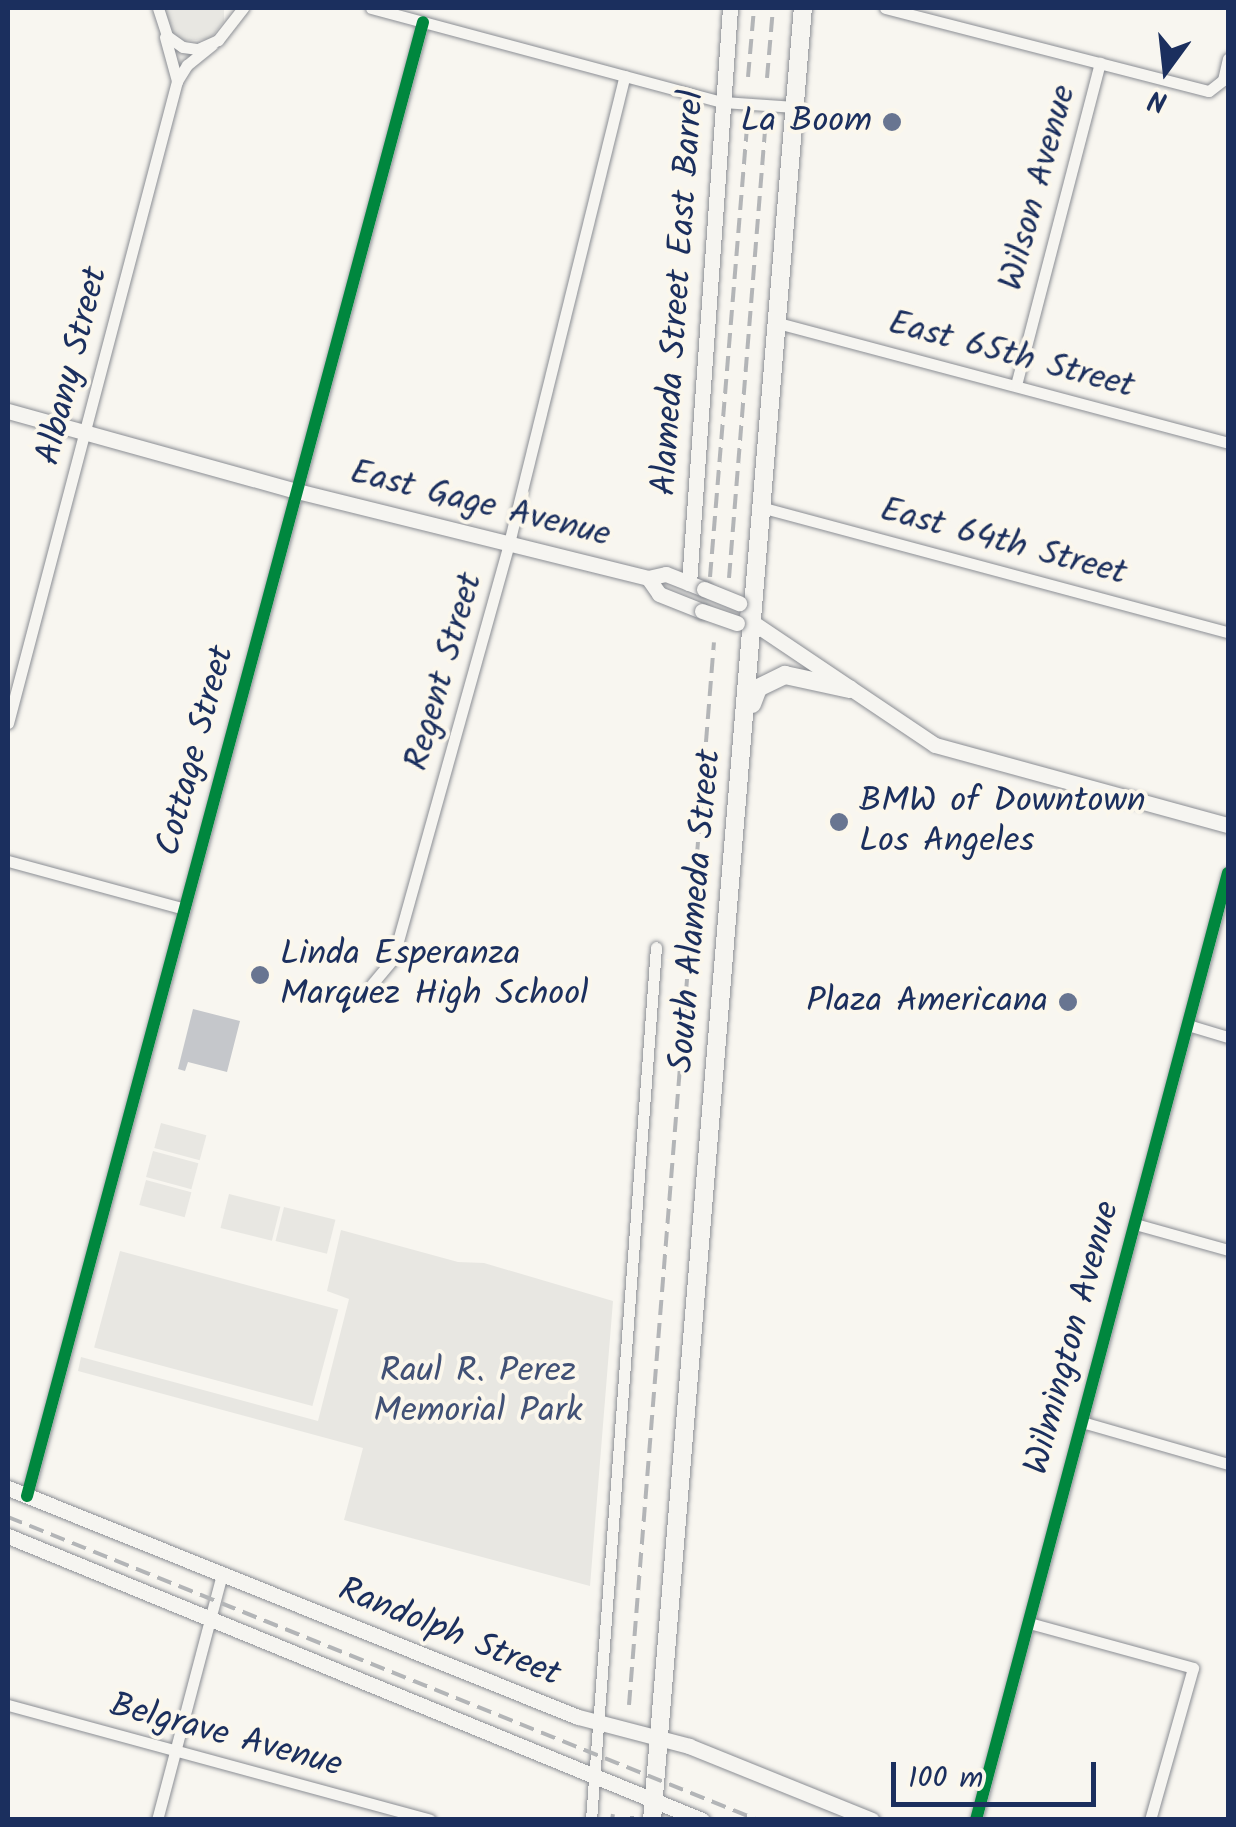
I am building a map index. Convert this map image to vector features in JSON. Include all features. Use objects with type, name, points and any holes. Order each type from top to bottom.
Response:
[{"type":"main road","name":"South Alameda Street","points":[[652,1820],[744,728],[744,623],[764,508],[802,8]]},
{"type":"main road","points":[[744,728],[758,688],[770,679],[801,676],[849,689]]},
{"type":"street","points":[[158,8],[176,65],[177,81]]},
{"type":"street","name":"Albany Street","points":[[8,723],[177,81],[187,64],[212,44],[231,14],[243,8]]},
{"type":"street","points":[[371,8],[723,102],[796,107]]},
{"type":"street","name":"Alameda Street East Barrel","points":[[696,586],[730,8]]},
{"type":"street","points":[[885,8],[1203,90],[1218,88],[1228,60]]},
{"type":"street","name":"Cottage Street","points":[[27,1496],[423,22]]},
{"type":"street","points":[[163,32],[184,47],[212,44]]},
{"type":"street","name":"Wilson Avenue","points":[[1016,385],[1100,63]]},
{"type":"street","name":"Regent Street","points":[[372,984],[393,959],[509,543],[626,76]]},
{"type":"street","name":"East 65th Street","points":[[778,323],[1228,442]]},
{"type":"street","name":"East Gage Avenue","points":[[8,411],[297,491],[648,578],[666,574],[739,603],[744,623]]},
{"type":"street","name":"East 64th Street","points":[[764,508],[1228,632]]},
{"type":"street","name":"East Gage Avenue","points":[[648,578],[659,594],[702,612],[744,623],[920,737],[952,752],[1228,825]]},
{"type":"street","points":[[8,860],[185,909]]},
{"type":"street","name":"Wilmington Avenue","points":[[976,1820],[1228,873]]},
{"type":"street","points":[[591,1820],[656,947]]},
{"type":"street","points":[[1188,1026],[1228,1037]]},
{"type":"street","points":[[1135,1224],[1228,1250]]},
{"type":"street","points":[[1082,1422],[1228,1464]]},
{"type":"street","name":"Randolph Street","points":[[8,1488],[597,1722],[660,1737],[872,1820]]},
{"type":"street","points":[[8,1536],[594,1772],[702,1820]]},
{"type":"street","points":[[156,1820],[222,1574]]},
{"type":"street","points":[[1028,1623],[1192,1668],[1150,1820]]},
{"type":"street","name":"Belgrave Avenue","points":[[8,1705],[430,1820]]},
{"type":"green space","points":[[164,8],[224,8],[224,21],[210,39],[182,41],[166,27]]},
{"type":"green space","points":[[161,1123],[206,1135],[200,1160],[154,1148]]},
{"type":"green space","points":[[153,1151],[198,1163],[191,1189],[146,1177]]},
{"type":"green space","points":[[146,1180],[191,1192],[185,1217],[139,1205]]},
{"type":"green space","points":[[229,1194],[280,1207],[272,1241],[221,1228]]},
{"type":"green space","points":[[284,1207],[335,1220],[327,1254],[276,1241]]},
{"type":"green space","name":"Raul R. Perez Memorial Park","points":[[341,1230],[458,1262],[484,1263],[613,1301],[590,1586],[344,1520],[363,1448],[78,1371],[81,1357],[318,1421],[349,1299],[327,1291]]},
{"type":"green space","points":[[120,1251],[338,1309],[312,1406],[94,1348]]},
{"type":"shaded area","points":[[193,1009],[240,1021],[227,1072],[188,1062],[185,1071],[178,1069]]},
{"type":"railway","points":[[748,77],[754,8]]},
{"type":"railway","points":[[767,78],[773,8]]},
{"type":"railway","points":[[710,577],[747,128]]},
{"type":"railway","points":[[729,578],[765,129]]},
{"type":"railway","points":[[629,1705],[714,642]]},
{"type":"railway","points":[[8,1517],[758,1820]]},
{"type":"railway","points":[[612,1820],[613,1814]]},
{"type":"cycle path","points":[[27,1496],[423,22]]},
{"type":"cycle path","points":[[976,1820],[1228,873]]},
{"type":"place","name":"La Boom","points":[[892,122]]},
{"type":"place","name":"BMW of Downtown Los Angeles","points":[[839,822]]},
{"type":"place","name":"Linda Esperanza Marquez High School","points":[[260,975]]},
{"type":"place","name":"Plaza Americana","points":[[1068,1002]]}]
